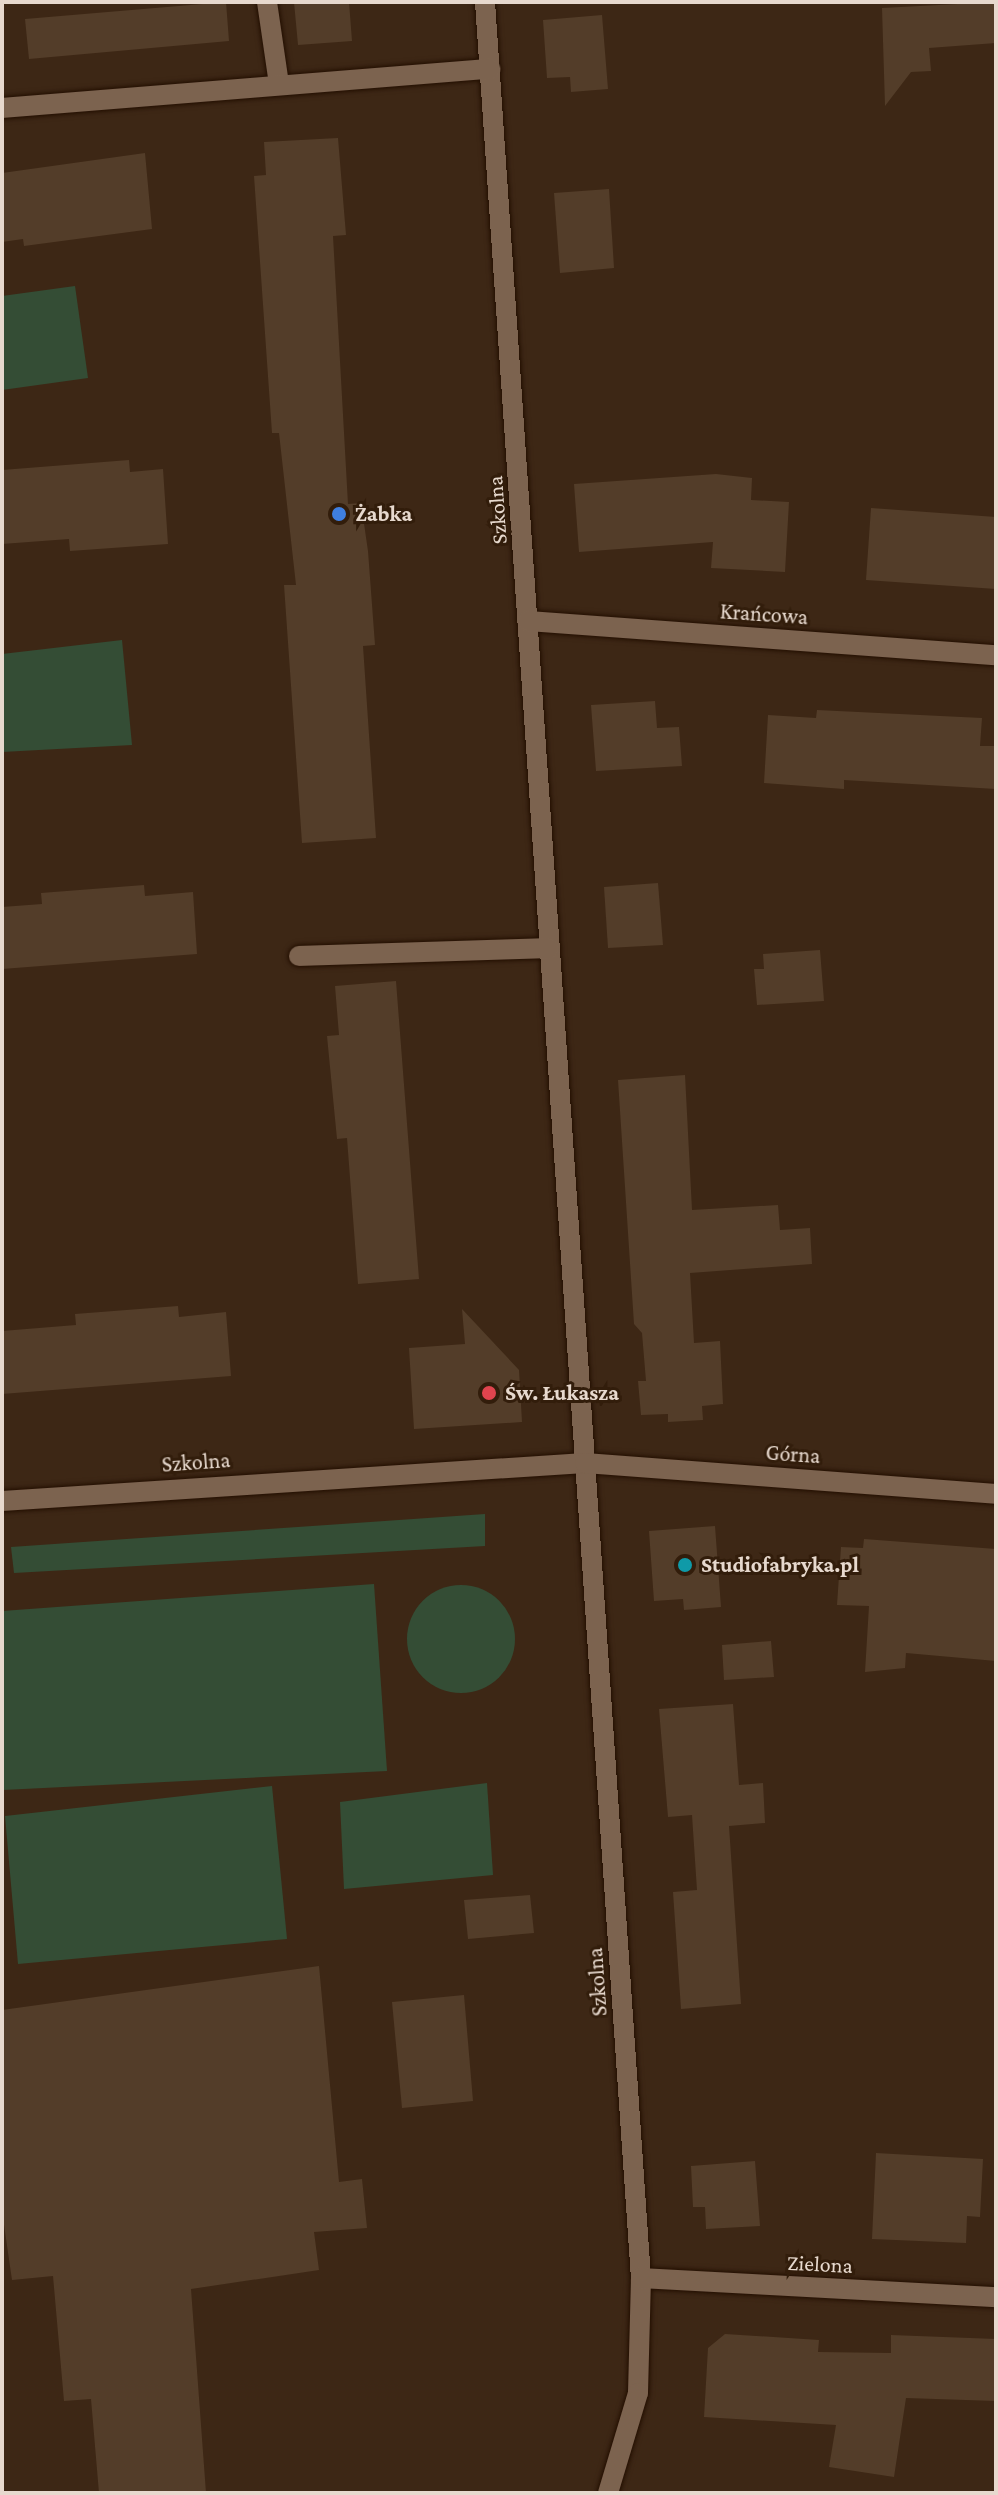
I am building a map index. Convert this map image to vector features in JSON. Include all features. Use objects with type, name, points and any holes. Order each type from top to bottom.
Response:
[{"type":"street","points":[[267,2],[279,84]]},
{"type":"street","name":"Szkolna","points":[[485,2],[641,2278],[638,2393],[608,2493]]},
{"type":"street","points":[[2,108],[490,69]]},
{"type":"street","name":"Krańcowa","points":[[528,621],[996,655]]},
{"type":"street","points":[[299,956],[549,948]]},
{"type":"street","name":"Szkolna","points":[[2,1501],[585,1463]]},
{"type":"street","name":"Górna","points":[[585,1463],[996,1494]]},
{"type":"street","name":"Zielona","points":[[641,2278],[996,2297]]},
{"type":"green space","points":[[75,286],[88,378],[2,390],[2,296]]},
{"type":"green space","points":[[122,640],[132,745],[2,752],[2,654]]},
{"type":"green space","points":[[485,1514],[485,1546],[14,1573],[11,1547]]},
{"type":"green space","points":[[374,1584],[387,1771],[3,1790],[2,1611]]},
{"type":"green space","points":[[461,1585],[482,1589],[499,1601],[511,1618],[515,1639],[511,1660],[499,1677],[482,1689],[461,1693],[440,1689],[423,1677],[411,1660],[407,1639],[411,1618],[423,1601],[440,1589]]},
{"type":"green space","points":[[487,1783],[493,1875],[344,1889],[340,1802]]},
{"type":"green space","points":[[272,1786],[287,1939],[18,1964],[5,1816]]},
{"type":"building","points":[[226,2],[229,41],[29,59],[25,19]]},
{"type":"building","points":[[294,2],[349,2],[352,41],[298,45]]},
{"type":"building","points":[[996,2],[996,43],[929,48],[931,71],[911,72],[885,106],[882,8]]},
{"type":"building","points":[[602,15],[608,89],[571,92],[570,77],[547,78],[543,20]]},
{"type":"building","points":[[338,138],[346,235],[333,236],[348,504],[361,503],[375,645],[363,646],[376,838],[302,843],[284,585],[296,585],[279,433],[272,433],[254,176],[266,175],[264,142]]},
{"type":"building","points":[[145,153],[152,229],[24,246],[23,239],[2,242],[2,173]]},
{"type":"building","points":[[609,189],[614,268],[560,273],[554,193]]},
{"type":"building","points":[[129,460],[130,472],[163,469],[168,544],[70,551],[69,539],[2,544],[2,470]]},
{"type":"building","points":[[716,474],[752,478],[751,500],[789,502],[785,572],[711,568],[713,542],[579,552],[574,484]]},
{"type":"building","points":[[871,508],[996,517],[996,589],[866,580]]},
{"type":"building","points":[[655,701],[657,728],[679,727],[682,766],[596,771],[591,705]]},
{"type":"building","points":[[817,710],[982,718],[980,746],[996,746],[996,789],[844,780],[844,789],[764,783],[768,715],[816,718]]},
{"type":"building","points":[[658,883],[663,945],[608,948],[604,887]]},
{"type":"building","points":[[144,885],[145,896],[193,892],[197,954],[2,969],[2,907],[42,904],[41,893]]},
{"type":"building","points":[[820,950],[824,1001],[757,1005],[754,969],[764,969],[763,954]]},
{"type":"building","points":[[396,981],[419,1279],[358,1284],[347,1138],[337,1139],[327,1036],[339,1035],[335,986]]},
{"type":"building","points":[[685,1075],[692,1210],[778,1205],[780,1230],[810,1228],[812,1264],[690,1273],[694,1343],[720,1341],[723,1404],[702,1406],[703,1420],[668,1422],[668,1414],[641,1415],[638,1381],[646,1381],[642,1333],[634,1324],[618,1080]]},
{"type":"building","points":[[178,1306],[179,1317],[226,1312],[231,1376],[2,1394],[2,1331],[76,1325],[75,1314]]},
{"type":"building","points":[[462,1309],[519,1370],[522,1422],[414,1429],[409,1348],[465,1344]]},
{"type":"building","name":"Studiofabryka.pl","points":[[715,1526],[721,1607],[684,1610],[683,1599],[654,1601],[649,1531]]},
{"type":"building","points":[[864,1539],[996,1549],[996,1661],[906,1653],[905,1668],[865,1672],[869,1606],[837,1605],[841,1547],[863,1548]]},
{"type":"building","points":[[771,1641],[774,1677],[724,1680],[722,1645]]},
{"type":"building","points":[[733,1704],[739,1785],[763,1783],[765,1823],[729,1826],[741,2004],[681,2009],[673,1892],[697,1890],[692,1815],[668,1817],[659,1709]]},
{"type":"building","points":[[530,1895],[534,1933],[468,1939],[464,1900]]},
{"type":"building","points":[[319,1966],[339,2182],[362,2179],[367,2228],[314,2232],[319,2270],[191,2289],[206,2493],[99,2493],[91,2399],[64,2401],[53,2276],[12,2280],[2,2211],[2,2010]]},
{"type":"building","points":[[464,1995],[473,2101],[402,2108],[392,2002]]},
{"type":"building","points":[[876,2153],[983,2159],[980,2217],[967,2216],[966,2243],[872,2239]]},
{"type":"building","points":[[755,2161],[760,2226],[706,2229],[705,2207],[693,2207],[691,2166]]},
{"type":"building","points":[[725,2334],[819,2340],[818,2352],[891,2353],[891,2335],[996,2339],[996,2401],[906,2398],[894,2477],[829,2467],[836,2425],[704,2417],[708,2348]]},
{"type":"place","name":"Żabka","points":[[339,514]]},
{"type":"place","name":"Św. Łukasza","points":[[489,1393]]},
{"type":"place","name":"Studiofabryka.pl","points":[[685,1565]]}]
